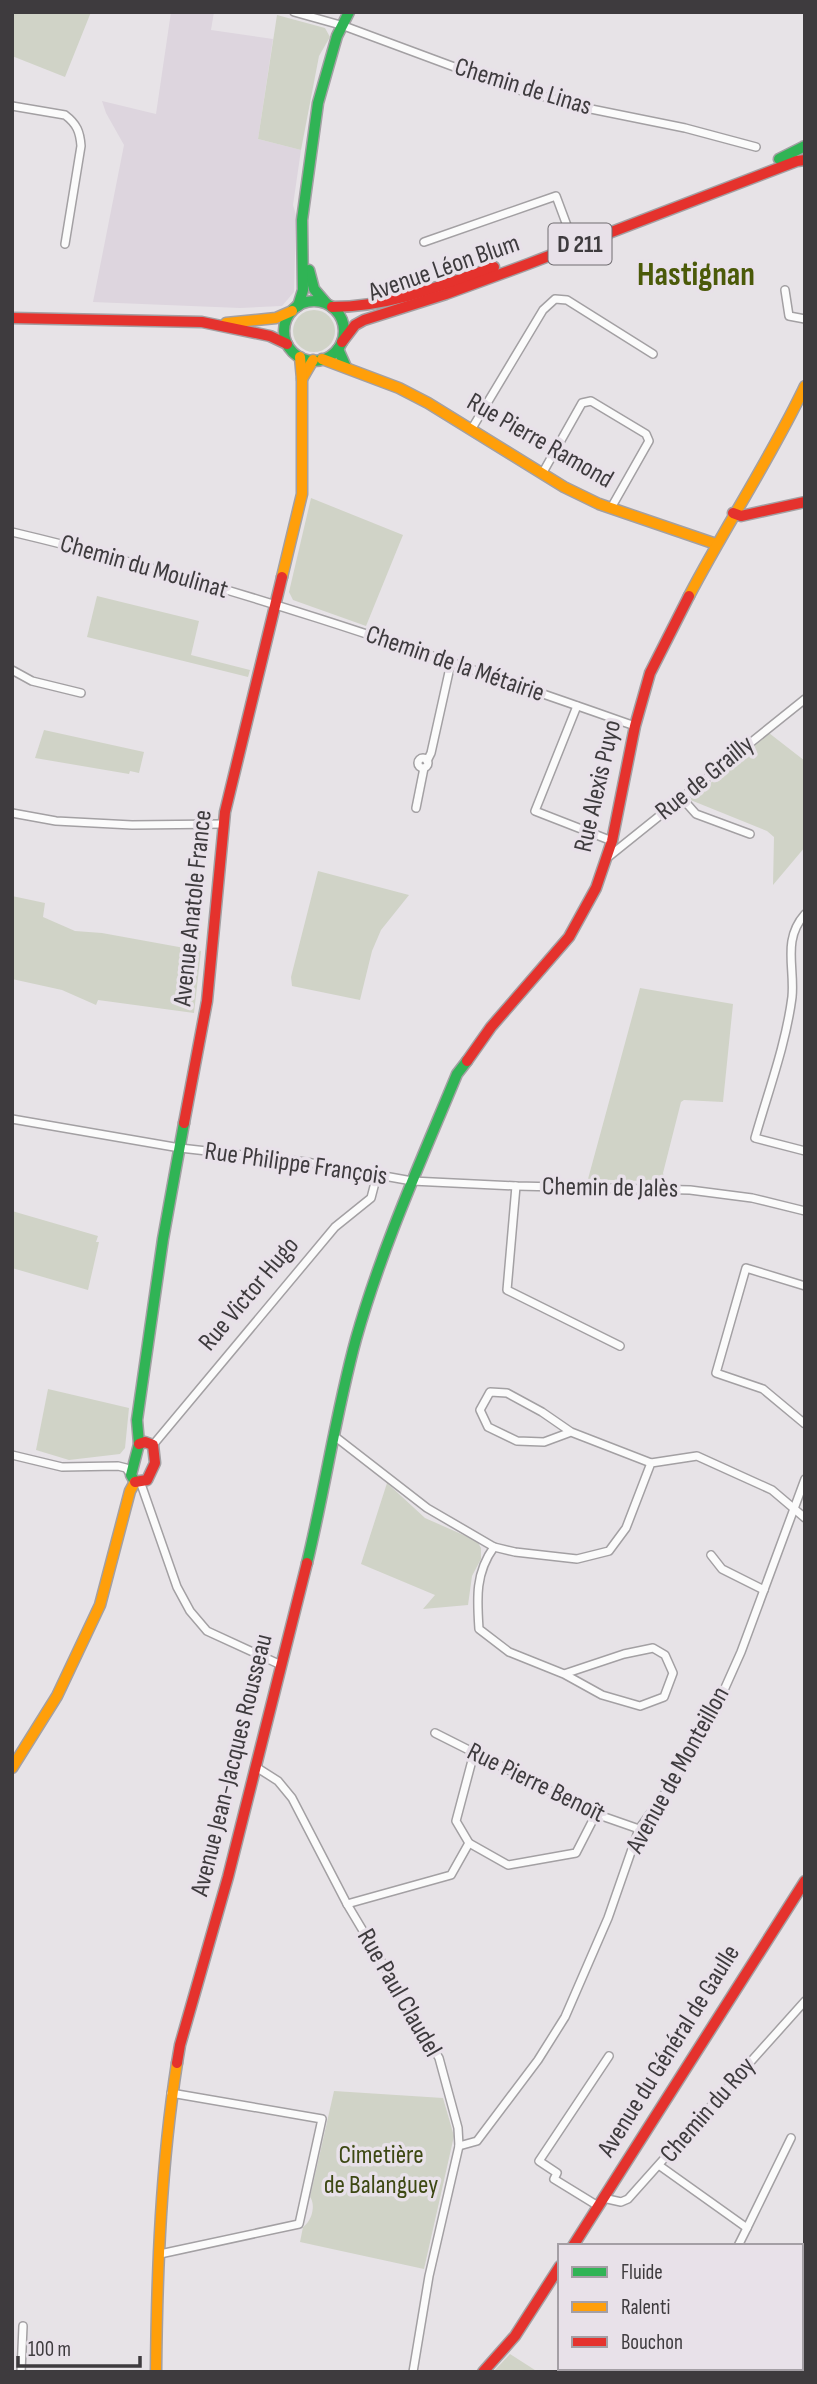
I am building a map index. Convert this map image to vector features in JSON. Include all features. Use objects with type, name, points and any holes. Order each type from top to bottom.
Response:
[{"type":"street","name":"Chemin de Linas","points":[[294,12],[344,26],[511,88],[756,147]]},
{"type":"street","points":[[287,344],[285,327],[303,290],[302,220],[318,103],[337,36],[349,12]]},
{"type":"street","points":[[223,324],[271,335],[287,344],[300,357],[318,360],[332,355],[340,345],[344,333],[343,323],[314,289],[309,275],[309,221],[325,105],[332,71],[344,38],[344,26]]},
{"type":"street","points":[[12,106],[65,115],[80,132],[81,146],[65,244]]},
{"type":"street","name":"Avenue Léon Blum","points":[[329,305],[363,306],[402,298],[643,214],[787,156],[805,146]]},
{"type":"street","name":"Avenue Léon Blum","points":[[340,345],[355,324],[364,320],[446,294],[805,160]]},
{"type":"street","points":[[424,242],[556,196],[572,239],[558,253]]},
{"type":"street","points":[[785,290],[789,316],[805,319]]},
{"type":"street","points":[[471,430],[542,310],[555,299],[567,300],[653,354]]},
{"type":"street","points":[[12,318],[223,324],[275,318],[317,301],[329,305]]},
{"type":"street","points":[[340,345],[346,368]]},
{"type":"street","name":"Avenue Anatole France","points":[[136,1480],[139,1444],[137,1420],[161,1251],[206,1001],[223,824],[302,494],[300,357]]},
{"type":"street","points":[[302,379],[318,360]]},
{"type":"street","name":"Rue Pierre Ramond","points":[[318,360],[399,388],[564,487],[611,508],[716,544]]},
{"type":"street","name":"Rue Alexis Puyo","points":[[412,1181],[457,1074],[491,1027],[569,937],[585,909],[612,841],[635,726],[650,673],[716,544],[785,428],[805,386]]},
{"type":"street","points":[[542,474],[582,403],[591,401],[646,434],[649,441],[611,508]]},
{"type":"street","points":[[733,513],[741,516],[805,502]]},
{"type":"street","name":"Chemin du Moulinat","points":[[12,532],[102,553],[276,604]]},
{"type":"street","name":"Chemin de la Métairie","points":[[276,604],[635,726]]},
{"type":"street","points":[[416,807],[451,663]]},
{"type":"street","points":[[12,670],[32,681],[80,693]]},
{"type":"street","name":"Rue de Grailly","points":[[607,859],[805,699]]},
{"type":"street","points":[[577,706],[535,811],[612,841]]},
{"type":"street","points":[[681,797],[696,814],[750,834]]},
{"type":"street","points":[[12,813],[82,823],[223,824]]},
{"type":"street","points":[[805,914],[799,920],[789,948],[792,995],[783,1039],[755,1138],[805,1151]]},
{"type":"street","name":"Rue Philippe François","points":[[12,1119],[180,1148],[306,1162],[412,1181]]},
{"type":"street","name":"Rue Victor Hugo","points":[[153,1445],[335,1227],[371,1198],[377,1175]]},
{"type":"street","name":"Chemin de Jalès","points":[[412,1181],[690,1190],[752,1198],[805,1211]]},
{"type":"street","name":"Avenue Jean-Jacques Rousseau","points":[[156,2372],[157,2302],[167,2126],[180,2045],[256,1767],[314,1533],[333,1435],[356,1339],[384,1249],[412,1181]]},
{"type":"street","points":[[516,1186],[507,1290],[620,1346]]},
{"type":"street","points":[[805,1286],[746,1268],[716,1373],[763,1388],[805,1424]]},
{"type":"street","points":[[571,1432],[544,1443],[517,1441],[488,1427],[480,1410],[490,1392],[507,1393],[571,1432],[651,1463],[697,1456],[772,1490],[805,1518]]},
{"type":"street","points":[[333,1435],[427,1508],[494,1547],[577,1559],[609,1550],[626,1528],[651,1463]]},
{"type":"street","points":[[136,1480],[147,1481],[152,1473],[156,1454],[153,1445],[145,1442],[139,1444]]},
{"type":"street","points":[[12,1455],[62,1467],[127,1468],[136,1480],[177,1587],[190,1611],[207,1631],[281,1665]]},
{"type":"street","name":"Avenue de Monteillon","points":[[459,2146],[477,2141],[538,2060],[565,2017],[608,1918],[639,1829],[676,1778],[716,1708],[741,1652],[805,1479]]},
{"type":"street","points":[[12,1768],[57,1696],[100,1605],[130,1491],[136,1480]]},
{"type":"street","points":[[494,1547],[481,1567],[476,1592],[479,1629],[509,1652],[564,1674],[602,1695],[640,1706],[664,1697],[673,1673],[664,1655],[653,1648],[624,1654],[564,1674]]},
{"type":"street","points":[[711,1555],[722,1569],[764,1590]]},
{"type":"street","name":"Rue Pierre Benoît","points":[[435,1733],[596,1814],[639,1829]]},
{"type":"street","points":[[474,1753],[456,1821],[469,1843],[508,1865],[576,1853],[596,1814]]},
{"type":"street","name":"Rue Paul Claudel","points":[[256,1767],[278,1781],[292,1798],[347,1904],[439,2058],[458,2129],[459,2146],[429,2276],[413,2372]]},
{"type":"street","points":[[347,1904],[451,1875],[469,1843]]},
{"type":"street","name":"Avenue du Général de Gaulle","points":[[574,2244],[805,1881]]},
{"type":"street","name":"Chemin du Roy","points":[[601,2202],[621,2202],[628,2199],[805,2001]]},
{"type":"street","points":[[601,2202],[554,2179],[557,2173],[539,2161],[609,2056]]},
{"type":"street","points":[[160,2254],[299,2224],[321,2119],[171,2093]]},
{"type":"street","points":[[739,2244],[791,2138]]},
{"type":"street","points":[[660,2166],[747,2228]]},
{"type":"street","points":[[483,2372],[515,2336],[558,2269]]},
{"type":"street","points":[[21,2372],[23,2326]]},
{"type":"shaded area","points":[[171,12],[214,12],[211,30],[273,39],[258,139],[301,150],[293,205],[296,215],[294,292],[282,306],[240,308],[93,302],[124,145],[102,101],[156,114]]},
{"type":"green space","points":[[12,12],[91,12],[65,77],[12,56]]},
{"type":"green space","points":[[277,15],[325,28],[330,37],[319,56],[301,150],[258,139]]},
{"type":"green space","points":[[314,310],[329,316],[335,331],[329,346],[314,352],[299,346],[293,331],[299,316]]},
{"type":"green space","points":[[311,498],[403,535],[366,626],[293,600],[289,592]]},
{"type":"green space","points":[[97,596],[199,621],[191,655],[250,670],[248,677],[87,637]]},
{"type":"green space","points":[[44,730],[144,752],[139,773],[130,771],[129,774],[35,758]]},
{"type":"green space","points":[[769,733],[805,761],[805,847],[773,885],[774,837],[767,831],[688,799],[700,792]]},
{"type":"green space","points":[[318,871],[409,895],[381,930],[372,951],[360,1000],[292,986],[291,977]]},
{"type":"green space","points":[[12,896],[45,903],[43,917],[75,931],[102,933],[201,951],[194,1013],[98,1000],[96,1005],[62,990],[12,979]]},
{"type":"green space","points":[[640,988],[733,1004],[723,1102],[681,1102],[663,1173],[665,1182],[588,1179]]},
{"type":"green space","points":[[12,1211],[98,1236],[88,1290],[12,1268]]},
{"type":"green space","points":[[48,1389],[129,1408],[125,1448],[120,1454],[69,1460],[36,1450]]},
{"type":"green space","points":[[387,1483],[425,1518],[477,1541],[481,1548],[481,1559],[472,1576],[468,1605],[423,1609],[435,1595],[361,1564]]},
{"type":"green space","name":"Cimetière de Balanguey","points":[[334,2091],[443,2098],[454,2136],[424,2269],[300,2242],[303,2227],[312,2213],[313,2204],[310,2197]]},
{"type":"green space","points":[[510,2354],[538,2372],[493,2372]]},
{"type":"traffic: fast","points":[[298,306],[303,290],[302,220],[318,103],[337,36],[349,12]]},
{"type":"traffic: fast","points":[[779,159],[805,146]]},
{"type":"traffic: fast","points":[[309,270],[314,289],[326,303]]},
{"type":"traffic: fast","points":[[314,301],[335,310],[344,331],[335,352],[314,361],[293,352],[284,331],[293,310],[314,301]]},
{"type":"traffic: fast","points":[[338,349],[346,367]]},
{"type":"traffic: fast","points":[[307,1563],[342,1394],[366,1305],[416,1172],[457,1074],[467,1061]]},
{"type":"traffic: fast","points":[[135,1482],[131,1475],[139,1444],[137,1420],[163,1239],[184,1123]]},
{"type":"traffic: slow","points":[[226,323],[276,318],[292,311]]},
{"type":"traffic: slow","points":[[282,577],[302,494],[300,357]]},
{"type":"traffic: slow","points":[[322,359],[399,388],[428,403],[564,487],[599,504],[716,544]]},
{"type":"traffic: slow","points":[[302,379],[313,360]]},
{"type":"traffic: slow","points":[[689,596],[805,386]]},
{"type":"traffic: slow","points":[[12,1768],[57,1696],[100,1605],[130,1491],[135,1482]]},
{"type":"traffic: slow","points":[[156,2372],[161,2217],[177,2063]]},
{"type":"traffic: jam","points":[[342,342],[355,325],[364,320],[446,294],[805,160]]},
{"type":"traffic: jam","points":[[332,307],[394,299],[494,267]]},
{"type":"traffic: jam","points":[[12,318],[202,322],[270,336],[287,344]]},
{"type":"traffic: jam","points":[[733,513],[741,516],[805,502]]},
{"type":"traffic: jam","points":[[184,1123],[207,1001],[225,812],[282,577]]},
{"type":"traffic: jam","points":[[467,1061],[491,1027],[569,937],[596,888],[612,841],[635,726],[650,673],[689,596]]},
{"type":"traffic: jam","points":[[135,1482],[147,1480],[155,1463],[153,1445],[145,1442],[139,1444]]},
{"type":"traffic: jam","points":[[177,2063],[228,1877],[307,1563]]},
{"type":"traffic: jam","points":[[574,2244],[805,1881]]},
{"type":"traffic: jam","points":[[483,2372],[515,2336],[558,2269]]},
{"type":"district","name":"Hastignan","points":[[696,275]]}]
